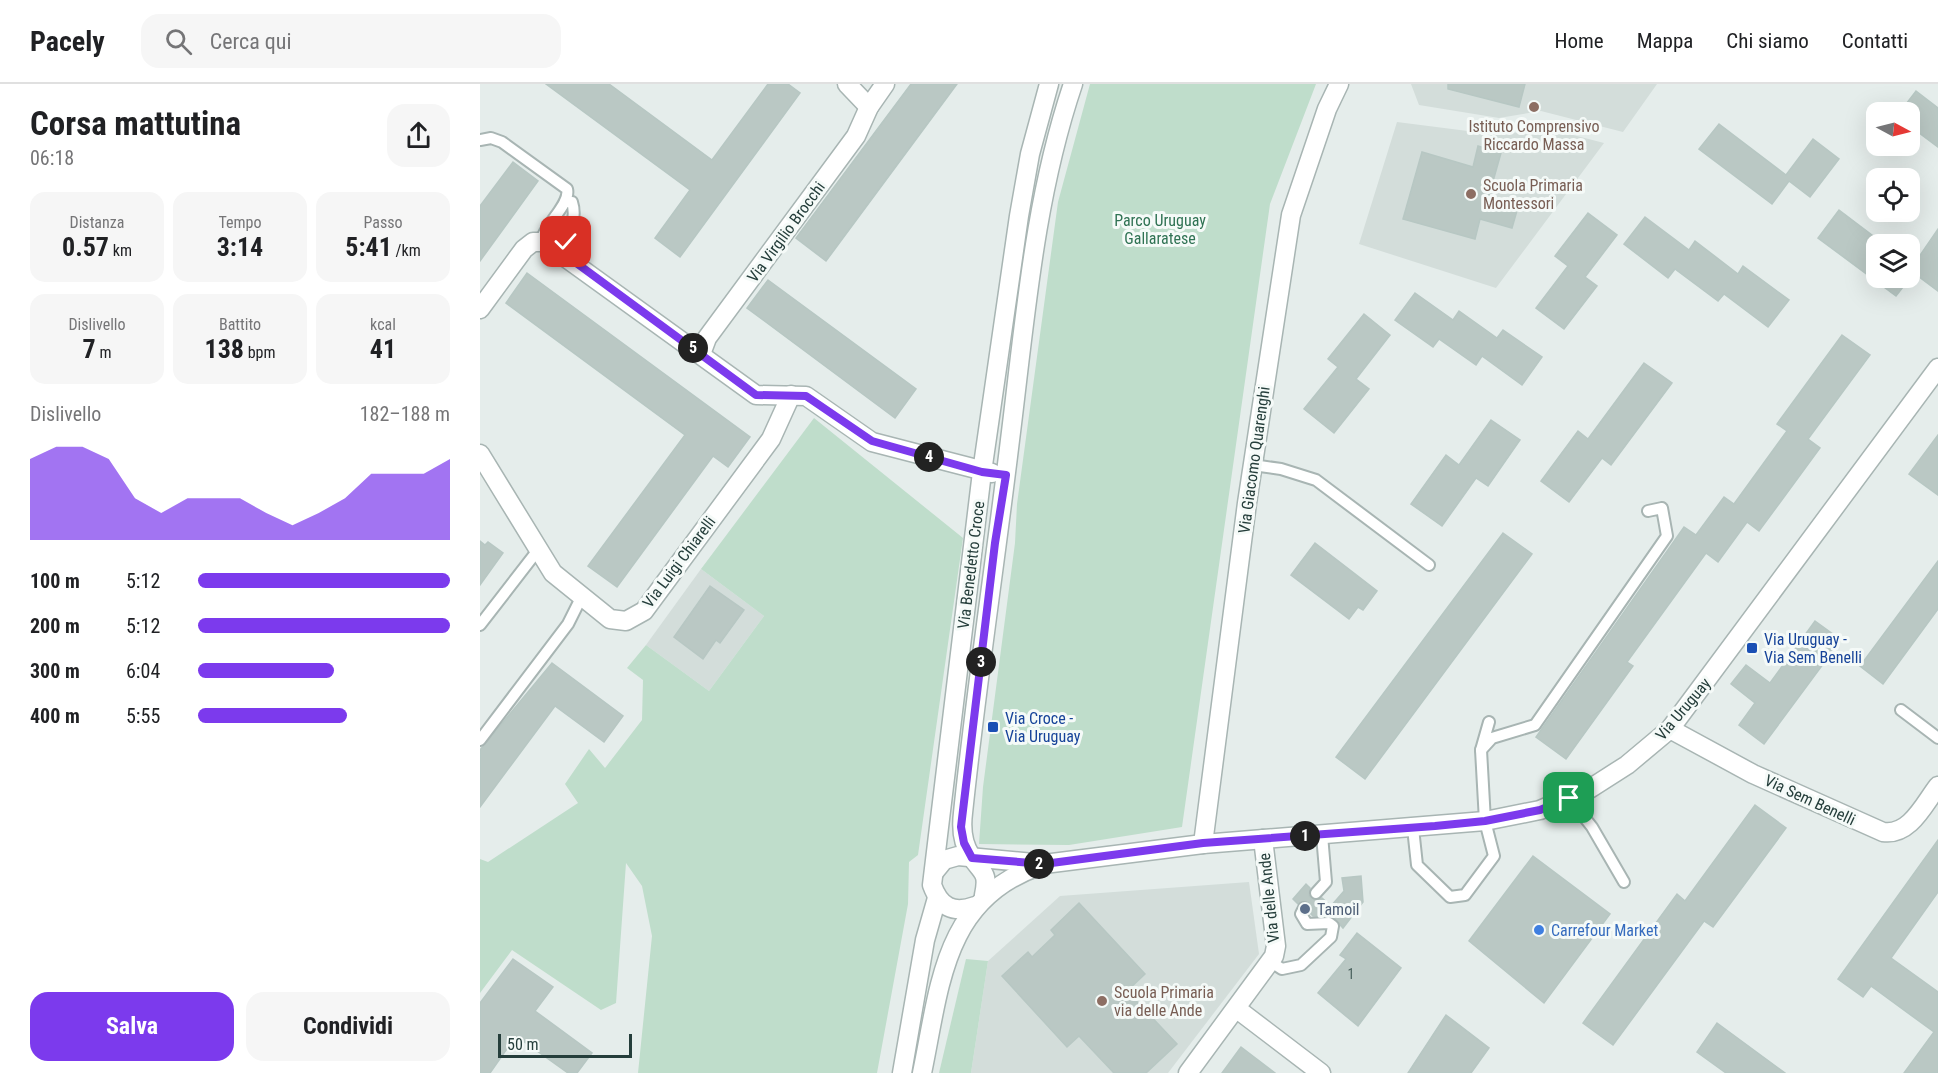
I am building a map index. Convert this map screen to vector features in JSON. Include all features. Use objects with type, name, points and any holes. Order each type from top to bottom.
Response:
[{"type":"street","points":[[847,84],[868,107]]},
{"type":"street","name":"Via Virgilio Brocchi","points":[[700,354],[707,338],[856,136],[868,107],[885,84]]},
{"type":"street","name":"Via Benedetto Croce","points":[[935,871],[982,472],[1019,216],[1030,154],[1049,84]]},
{"type":"street","name":"Via Benedetto Croce","points":[[972,858],[964,843],[961,827],[995,543],[1040,219],[1060,129],[1073,84]]},
{"type":"street","name":"Via Giacomo Quarenghi","points":[[1203,843],[1253,465],[1291,215],[1327,109],[1339,84]]},
{"type":"street","points":[[480,309],[524,249],[533,242],[541,241],[560,251],[756,395],[791,395],[813,399],[872,441],[982,472],[1006,475]]},
{"type":"street","name":"Via Uruguay","points":[[972,858],[1044,864],[1203,843],[1485,821],[1540,810],[1569,798],[1627,765],[1670,729],[1938,368]]},
{"type":"street","name":"Via Luigi Chiarelli","points":[[480,454],[553,573],[610,619],[619,622],[638,616],[771,439],[791,395]]},
{"type":"street","name":"Via Sem Benelli","points":[[1670,729],[1753,774],[1883,832],[1892,833],[1907,826],[1938,786]]},
{"type":"street","name":"Via delle Ande","points":[[1188,1073],[1272,962],[1276,946],[1263,839]]},
{"type":"street","points":[[922,1073],[951,946],[980,901],[987,881],[982,868],[972,858],[958,856],[944,860],[935,871],[932,885],[937,898],[948,908],[962,911],[980,901],[1020,872],[1044,864]]},
{"type":"street","points":[[902,1073],[925,940],[937,898]]},
{"type":"street","points":[[1237,1009],[1321,1073]]},
{"type":"lane","points":[[480,140],[497,139],[567,189],[568,194],[565,201],[545,230],[541,241]]},
{"type":"lane","points":[[560,251],[570,232],[573,207],[570,201],[565,201]]},
{"type":"lane","points":[[1253,465],[1281,469],[1316,480],[1430,565]]},
{"type":"lane","points":[[1480,750],[1492,738],[1535,725],[1667,536],[1662,508],[1648,511]]},
{"type":"lane","points":[[480,624],[538,550]]},
{"type":"lane","points":[[480,740],[568,624],[582,596]]},
{"type":"lane","points":[[1901,710],[1938,738]]},
{"type":"lane","points":[[1413,828],[1416,865],[1450,897],[1464,895],[1494,856],[1485,821],[1480,750],[1489,722]]},
{"type":"lane","points":[[1569,798],[1592,826],[1624,882]]},
{"type":"lane","points":[[1316,893],[1326,882],[1322,835]]},
{"type":"lane","points":[[1272,962],[1282,969],[1301,965],[1331,937],[1333,926],[1329,923],[1307,924],[1301,914],[1304,908]]},
{"type":"shaded area","name":"Istituto Comprensivo Riccardo Massa","points":[[1411,84],[1657,84],[1623,132],[1541,111],[1499,118],[1419,105]]},
{"type":"shaded area","name":"Scuola Primaria Montessori","points":[[1397,122],[1499,135],[1546,128],[1604,143],[1496,288],[1359,244]]},
{"type":"shaded area","points":[[701,569],[764,616],[709,691],[646,645]]},
{"type":"shaded area","name":"Scuola Primaria via delle Ande","points":[[1249,882],[1259,954],[1168,1073],[971,1073],[988,961],[1060,896]]},
{"type":"green space","name":"Parco Uruguay Gallaratese","points":[[1090,84],[1316,84],[1270,204],[1182,827],[1069,845],[979,844],[983,787],[1015,543],[1017,504],[1058,202]]},
{"type":"green space","points":[[814,418],[963,538],[918,855],[909,862],[908,904],[877,1073],[638,1073],[652,936],[642,886],[626,863],[616,1003],[601,1010],[512,950],[480,993],[480,859],[488,862],[578,803],[565,784],[589,749],[605,768],[642,720],[643,680],[627,668],[646,645],[709,691],[764,616],[701,569]]},
{"type":"green space","points":[[966,959],[988,961],[971,1073],[939,1073]]},
{"type":"building","points":[[546,84],[609,84],[712,160],[768,84],[788,84],[800,93],[680,257],[655,238],[690,190]]},
{"type":"building","points":[[911,84],[957,84],[826,261],[796,238]]},
{"type":"building","points":[[1448,84],[1525,84],[1519,107],[1448,89]]},
{"type":"building","points":[[1916,91],[1938,108],[1938,147],[1920,134],[1920,102],[1908,102]]},
{"type":"building","points":[[1719,124],[1786,175],[1813,139],[1839,159],[1810,197],[1789,181],[1772,204],[1699,149]]},
{"type":"building","points":[[1478,146],[1501,153],[1488,199],[1518,207],[1512,228],[1480,219],[1475,239],[1403,219],[1422,152],[1473,167]]},
{"type":"building","points":[[513,162],[538,181],[480,261],[480,206]]},
{"type":"building","points":[[1839,210],[1871,234],[1866,234],[1866,274],[1818,238]]},
{"type":"building","points":[[1588,213],[1617,235],[1585,277],[1597,286],[1564,329],[1536,308],[1568,266],[1555,256]]},
{"type":"building","points":[[1645,217],[1689,250],[1695,241],[1738,274],[1743,266],[1789,300],[1768,327],[1724,294],[1718,301],[1675,269],[1668,278],[1624,244]]},
{"type":"building","points":[[1938,229],[1938,291],[1920,278],[1920,255]]},
{"type":"building","points":[[527,273],[750,437],[728,467],[713,456],[617,587],[588,566],[685,435],[506,303]]},
{"type":"building","points":[[768,280],[916,389],[895,418],[747,308]]},
{"type":"building","points":[[1885,288],[1902,288],[1896,296]]},
{"type":"building","points":[[1415,293],[1453,320],[1459,311],[1497,338],[1503,330],[1542,357],[1522,385],[1482,356],[1476,365],[1439,339],[1433,347],[1395,320]]},
{"type":"building","points":[[1364,314],[1390,335],[1356,379],[1369,389],[1334,433],[1304,409],[1338,367],[1328,359]]},
{"type":"building","points":[[1842,335],[1870,355],[1808,439],[1820,448],[1759,531],[1747,522],[1718,562],[1706,553],[1627,662],[1633,666],[1566,759],[1536,737],[1684,527],[1696,535],[1724,497],[1734,504],[1787,431],[1777,424]]},
{"type":"building","points":[[1644,363],[1672,383],[1611,465],[1602,458],[1569,502],[1541,481],[1578,431],[1588,439]]},
{"type":"building","points":[[1491,420],[1520,440],[1488,486],[1476,478],[1442,526],[1411,504],[1446,455],[1459,465]]},
{"type":"building","points":[[1938,435],[1938,495],[1909,474]]},
{"type":"building","points":[[1503,533],[1532,554],[1365,779],[1336,757]]},
{"type":"building","points":[[480,541],[485,545],[488,542],[503,553],[480,585]]},
{"type":"building","points":[[1315,543],[1377,591],[1363,610],[1358,607],[1349,619],[1291,575]]},
{"type":"building","points":[[1938,561],[1938,609],[1883,684],[1860,666]]},
{"type":"building","points":[[710,586],[744,610],[720,643],[716,640],[703,659],[674,637]]},
{"type":"building","points":[[1815,621],[1841,640],[1764,744],[1739,725],[1755,703],[1731,684],[1746,665],[1770,683]]},
{"type":"building","points":[[552,663],[623,716],[604,742],[555,706],[480,807],[480,750]]},
{"type":"building","points":[[1755,805],[1786,828],[1713,927],[1704,921],[1613,1045],[1583,1023],[1677,894],[1685,901]]},
{"type":"building","points":[[1938,840],[1938,892],[1891,958],[1938,992],[1938,1073],[1904,1073],[1934,1032],[1871,986],[1863,997],[1838,979]]},
{"type":"building","points":[[1533,856],[1610,914],[1544,1003],[1469,941]]},
{"type":"building","points":[[1361,876],[1363,902],[1343,928],[1333,917],[1313,916],[1310,913],[1311,907],[1308,902],[1298,904],[1293,899],[1306,884],[1310,888],[1311,899],[1322,898],[1331,906],[1344,891],[1342,878]]},
{"type":"building","points":[[1079,903],[1145,974],[1127,991],[1177,1044],[1146,1073],[1114,1073],[1079,1036],[1067,1047],[1002,976],[1028,952],[1032,957],[1055,935],[1051,930]]},
{"type":"building","points":[[1357,933],[1401,968],[1358,1026],[1318,993],[1346,959],[1340,955]]},
{"type":"building","points":[[513,959],[553,987],[535,1011],[592,1053],[577,1073],[568,1073],[516,1036],[490,1073],[480,1073],[480,1003]]},
{"type":"building","points":[[1446,1015],[1489,1048],[1471,1073],[1408,1073]]},
{"type":"building","points":[[1717,1023],[1785,1073],[1726,1073],[1697,1052]]},
{"type":"building","points":[[1241,1047],[1275,1073],[1222,1073]]},
{"type":"place","name":"Istituto Comprensivo Riccardo Massa","points":[[1534,107]]},
{"type":"place","name":"Scuola Primaria Montessori","points":[[1471,194]]},
{"type":"place","name":"Via Uruguay - Via Sem Benelli","points":[[1752,648]]},
{"type":"place","name":"Via Croce - Via Uruguay","points":[[993,727]]},
{"type":"place","name":"Tamoil","points":[[1305,909]]},
{"type":"place","name":"Carrefour Market","points":[[1539,930]]},
{"type":"place","name":"Scuola Primaria via delle Ande","points":[[1102,1001]]},
{"type":"route","points":[[566,242],[560,251],[756,395],[806,396],[872,441],[982,472],[1006,475],[995,543],[961,827],[964,843],[972,858],[1044,864],[1203,843],[1485,821],[1540,810],[1569,798]]}]
